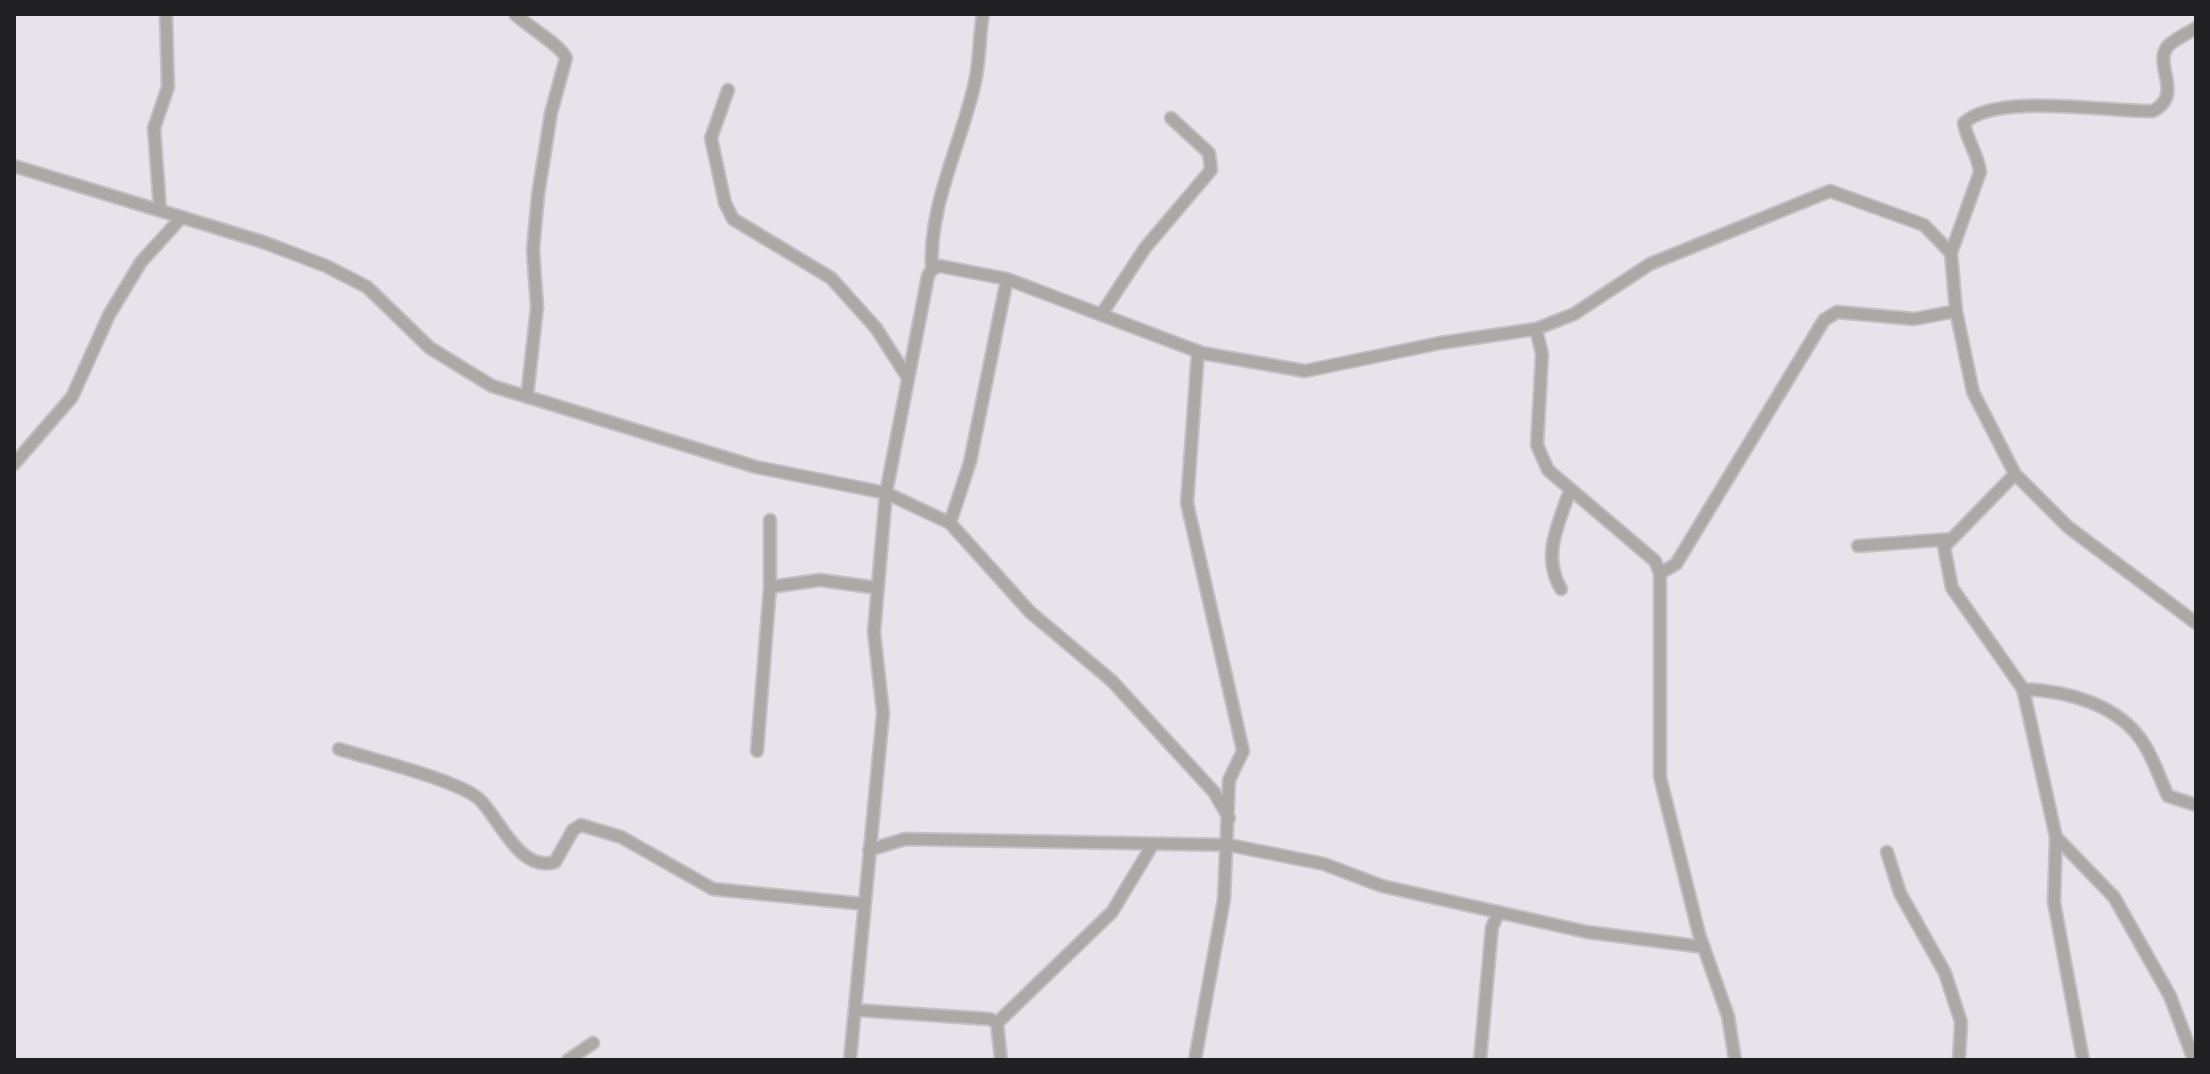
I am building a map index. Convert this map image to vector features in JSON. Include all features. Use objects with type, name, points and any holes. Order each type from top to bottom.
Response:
[{"type":"street","points":[[160,209],[154,128],[168,87],[166,14]]},
{"type":"street","points":[[515,14],[529,29],[562,49],[566,58],[551,113],[538,195],[533,250],[537,307],[527,397]]},
{"type":"street","points":[[850,1060],[883,713],[874,632],[886,493],[932,269],[940,207],[976,78],[983,14]]},
{"type":"street","points":[[2196,28],[2168,46],[2165,54],[2167,97],[2163,106],[2153,111],[2020,104],[1971,117],[1964,123],[1966,135],[1979,159],[1980,172],[1951,253],[1956,311],[1973,392],[2015,474],[2068,527],[2196,623]]},
{"type":"street","points":[[728,90],[711,138],[725,203],[733,219],[831,278],[876,328],[908,378]]},
{"type":"street","points":[[1101,315],[1145,248],[1211,170],[1209,153],[1171,118]]},
{"type":"street","points":[[14,166],[96,194],[160,209],[307,257],[353,278],[367,287],[448,362],[492,386],[625,424],[756,467],[886,493],[950,523],[1030,612],[1112,681],[1214,792],[1229,818]]},
{"type":"street","points":[[932,269],[940,266],[1007,279],[1198,351],[1305,371],[1440,343],[1536,329],[1574,314],[1650,264],[1830,191],[1924,225],[1951,253]]},
{"type":"street","points":[[14,464],[72,397],[109,315],[141,262],[182,217]]},
{"type":"street","points":[[950,523],[970,462],[1007,279]]},
{"type":"street","points":[[1660,573],[1676,564],[1824,320],[1837,312],[1914,319],[1956,311]]},
{"type":"street","points":[[1536,329],[1542,354],[1537,445],[1548,470],[1655,561],[1660,573],[1660,777],[1704,947],[1728,1016],[1735,1060]]},
{"type":"street","points":[[1195,1060],[1224,899],[1229,845],[1229,780],[1243,751],[1187,503],[1198,351]]},
{"type":"street","points":[[2015,474],[1944,547],[1952,588],[2023,689],[2056,837],[2054,902],[2083,1060]]},
{"type":"street","points":[[1561,589],[1553,575],[1550,554],[1570,490]]},
{"type":"street","points":[[757,751],[770,587],[770,520]]},
{"type":"street","points":[[1858,546],[1952,539]]},
{"type":"street","points":[[770,587],[820,580],[878,588]]},
{"type":"street","points":[[2023,689],[2049,690],[2107,707],[2143,742],[2168,796],[2196,805]]},
{"type":"street","points":[[339,749],[472,794],[513,844],[542,863],[555,862],[576,827],[586,826],[659,856],[706,887],[864,904]]},
{"type":"street","points":[[2056,837],[2114,897],[2170,996],[2194,1060]]},
{"type":"street","points":[[869,850],[905,839],[1229,845],[1324,864],[1382,886],[1587,932],[1704,947]]},
{"type":"street","points":[[997,1023],[1112,912],[1153,844]]},
{"type":"street","points":[[1887,852],[1900,893],[1945,973],[1961,1022],[1959,1060]]},
{"type":"street","points":[[1480,1060],[1492,927],[1499,912]]},
{"type":"street","points":[[855,1010],[990,1019],[997,1023]]},
{"type":"street","points":[[997,1023],[1001,1060]]},
{"type":"street","points":[[568,1060],[593,1043]]}]
